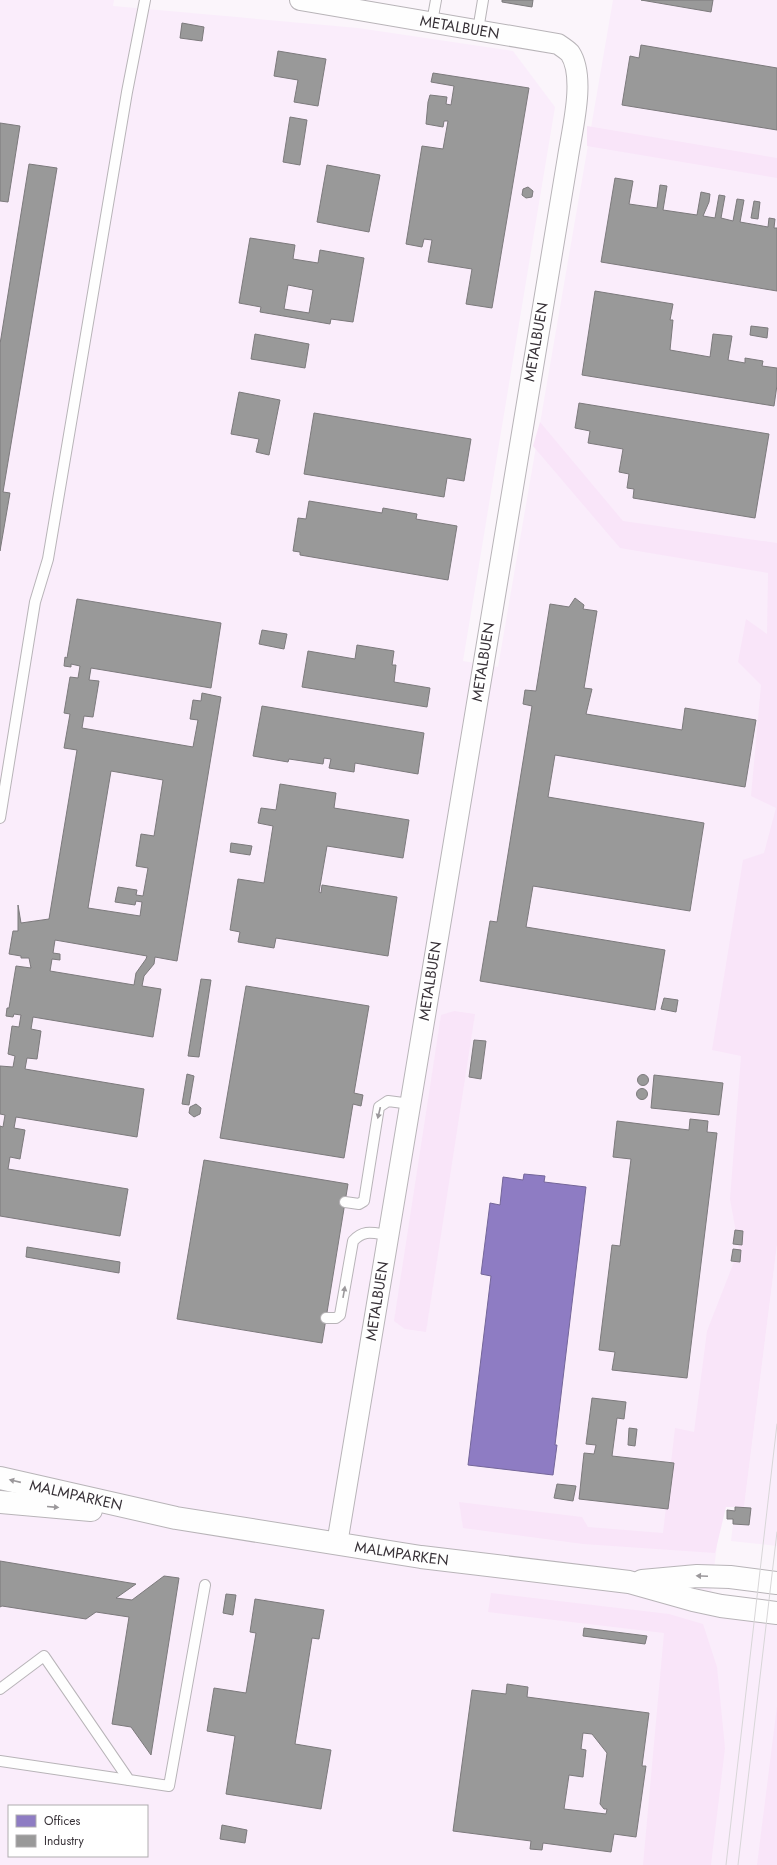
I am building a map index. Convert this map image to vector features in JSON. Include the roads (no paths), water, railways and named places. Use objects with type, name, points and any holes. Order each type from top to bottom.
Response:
[{"type":"street","name":"METALBUEN","points":[[300,0],[558,44],[570,53],[578,76],[576,102],[337,1544]]},
{"type":"street","name":"MALMPARKEN","points":[[0,1478],[176,1518],[421,1557],[628,1582],[721,1606],[777,1613]]},
{"type":"street","name":"MALMPARKEN","points":[[0,1502],[176,1518]]},
{"type":"street","name":"MALMPARKEN","points":[[628,1582],[697,1576],[730,1577],[777,1583]]},
{"type":"lane","points":[[0,818],[35,602],[48,559],[126,100],[145,0]]},
{"type":"lane","points":[[432,22],[436,0]]},
{"type":"lane","points":[[478,30],[483,0]]},
{"type":"lane","points":[[345,1202],[359,1204],[364,1202],[379,1107],[388,1101],[410,1104]]},
{"type":"lane","points":[[326,1318],[336,1318],[340,1315],[353,1241],[359,1234],[370,1232],[388,1235]]},
{"type":"lane","points":[[0,1761],[169,1786],[205,1585]]},
{"type":"lane","points":[[0,1689],[44,1656],[129,1780]]},
{"type":"tram line","points":[[726,1865],[777,1424]]},
{"type":"tram line","points":[[738,1865],[777,1532]]}]
